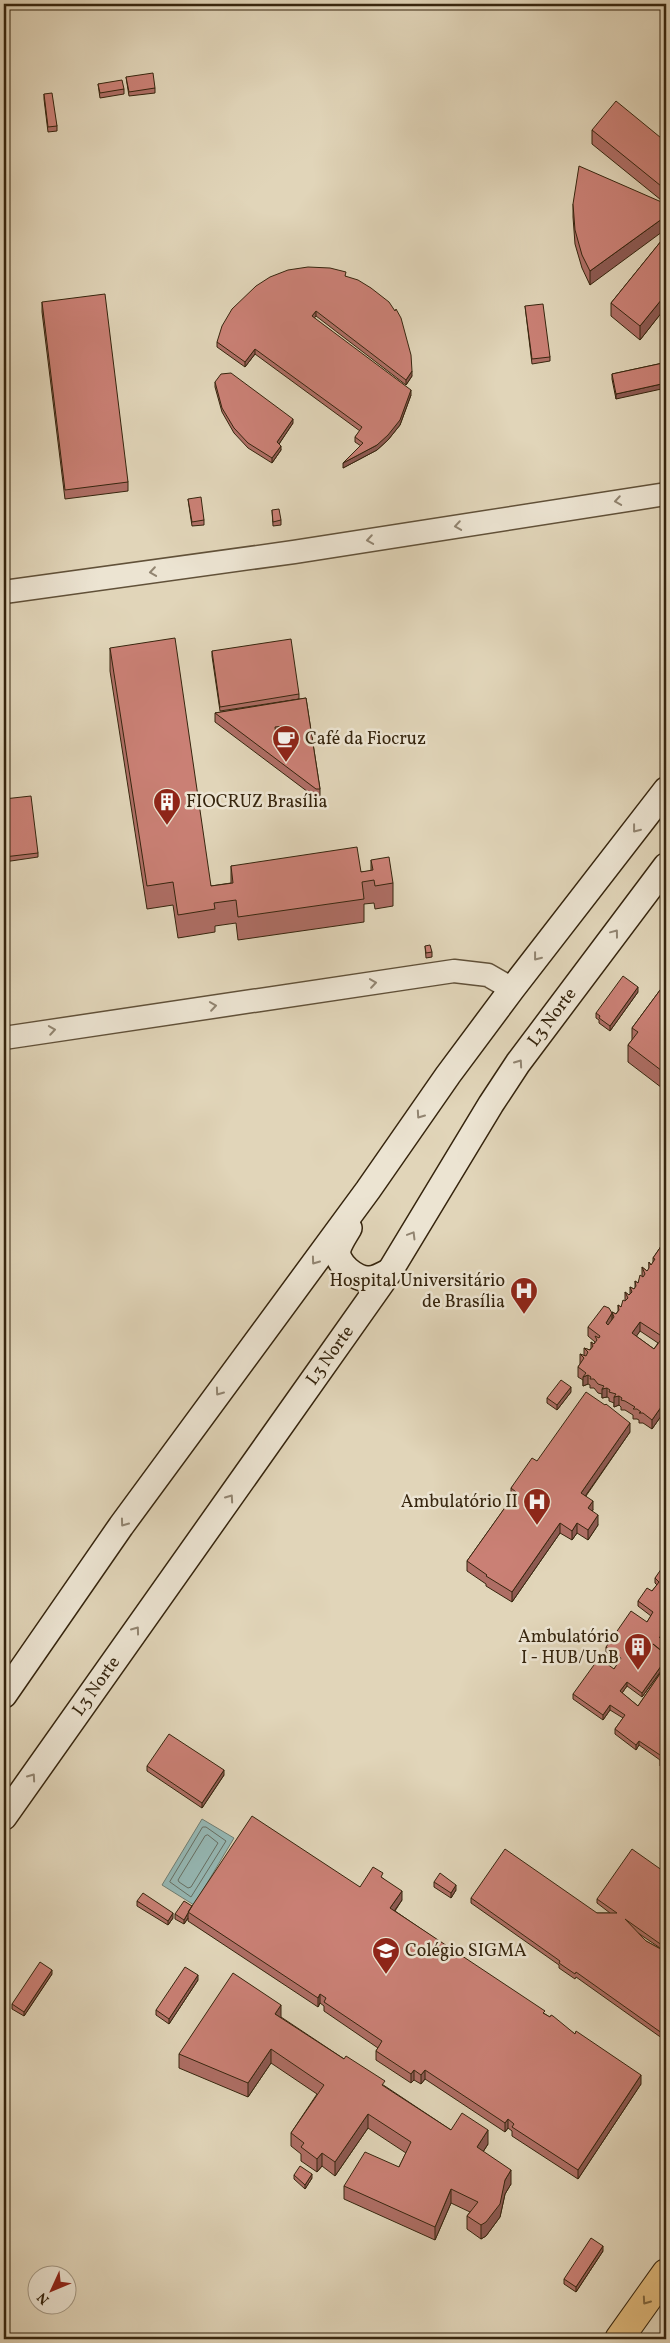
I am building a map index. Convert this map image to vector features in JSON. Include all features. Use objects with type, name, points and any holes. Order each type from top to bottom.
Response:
[{"type":"main road","points":[[4,1695],[121,1526],[368,1190],[512,989],[666,790]]},
{"type":"main road","name":"L3 Norte","points":[[4,1817],[390,1271],[491,1104],[518,1064],[666,866]]},
{"type":"main road","points":[[368,1190],[338,1249],[339,1258],[350,1272],[367,1280],[374,1279],[390,1271]]},
{"type":"main road","points":[[4,1782],[6,1789],[4,1805]]},
{"type":"main road","points":[[619,2339],[666,2273]]},
{"type":"street","points":[[4,592],[294,552],[666,494]]},
{"type":"street","points":[[4,1038],[454,971],[488,975],[512,989]]},
{"type":"water","points":[[202,1819],[234,1838],[194,1905],[162,1885]]},
{"type":"building","points":[[153,73],[155,88],[129,92],[126,77]]},
{"type":"building","points":[[122,80],[124,89],[100,93],[98,84]]},
{"type":"building","points":[[52,93],[57,126],[48,127],[44,94]]},
{"type":"building","points":[[616,101],[666,142],[666,190],[592,130]]},
{"type":"building","points":[[579,166],[666,204],[666,216],[590,271],[582,255],[575,230],[573,204]]},
{"type":"building","points":[[666,235],[666,294],[640,326],[611,303]]},
{"type":"building","points":[[308,267],[330,268],[346,272],[345,276],[358,280],[389,302],[401,318],[411,355],[412,371],[406,380],[316,311],[312,316],[411,390],[400,420],[388,435],[377,445],[343,463],[363,443],[355,437],[362,427],[255,349],[245,362],[217,342],[222,326],[232,309],[256,286],[270,277],[288,270]]},
{"type":"building","points":[[105,294],[128,482],[65,490],[42,302]]},
{"type":"building","points":[[543,304],[550,357],[532,359],[525,306]]},
{"type":"building","points":[[663,363],[666,383],[616,394],[612,374]]},
{"type":"building","points":[[231,373],[293,419],[277,442],[281,446],[272,458],[248,443],[234,428],[222,408],[215,382],[221,374]]},
{"type":"building","points":[[201,497],[204,520],[192,522],[188,499]]},
{"type":"building","points":[[279,509],[281,520],[273,522],[272,510]]},
{"type":"building","name":"FIOCRUZ Brasília","points":[[175,638],[211,886],[233,883],[231,866],[357,847],[361,872],[373,870],[371,860],[389,857],[393,883],[375,886],[374,880],[362,882],[364,899],[238,917],[236,900],[214,903],[215,909],[178,915],[173,882],[147,886],[110,648]]},
{"type":"building","points":[[291,639],[299,694],[220,707],[212,651]]},
{"type":"building","points":[[306,698],[320,789],[316,789],[215,713]],"holes":[[[284,726],[286,735],[276,737],[275,727]]]},
{"type":"building","points":[[31,796],[38,853],[4,857],[4,799]]},
{"type":"building","points":[[430,945],[432,952],[426,953],[425,946]]},
{"type":"building","points":[[623,976],[638,987],[610,1026],[599,1018],[600,1016],[596,1013]]},
{"type":"building","points":[[666,982],[666,1074],[628,1045],[638,1032],[632,1028]]},
{"type":"building","points":[[666,1239],[666,1400],[652,1420],[643,1413],[639,1413],[641,1412],[637,1409],[633,1409],[635,1407],[621,1400],[622,1398],[619,1396],[614,1397],[616,1394],[609,1392],[610,1390],[607,1388],[602,1389],[604,1386],[598,1384],[594,1379],[590,1379],[591,1377],[588,1375],[583,1377],[586,1373],[578,1367],[584,1358],[580,1354],[586,1356],[588,1352],[584,1348],[590,1350],[593,1346],[591,1342],[594,1344],[597,1340],[595,1336],[599,1338],[600,1336],[588,1327],[604,1306],[609,1308],[612,1313],[606,1323],[608,1325],[614,1317],[612,1312],[616,1314],[619,1310],[618,1305],[621,1307],[623,1300],[625,1301],[628,1298],[625,1292],[629,1295],[632,1292],[630,1287],[634,1289],[636,1286],[635,1281],[638,1283],[640,1275],[643,1277],[645,1274],[642,1267],[647,1271],[649,1262],[651,1265],[655,1259],[653,1258]],"holes":[[[640,1322],[663,1337],[654,1349],[632,1333]]]},
{"type":"building","points":[[561,1380],[571,1387],[557,1405],[547,1398]]},
{"type":"building","points":[[586,1392],[606,1404],[630,1423],[581,1493],[593,1501],[588,1508],[598,1515],[588,1530],[577,1523],[572,1531],[560,1523],[512,1592],[486,1576],[467,1561],[516,1492],[511,1488],[532,1458],[537,1461]]},
{"type":"building","name":"Ambulatório I - HUB/UnB","points":[[664,1565],[666,1567],[666,1641],[659,1637],[666,1642],[666,1654],[653,1644],[666,1655],[666,1659],[642,1693],[627,1682],[620,1691],[638,1706],[666,1665],[666,1765],[660,1761],[663,1757],[639,1741],[636,1745],[615,1729],[625,1715],[610,1705],[603,1715],[573,1694],[599,1658],[614,1669],[621,1658],[606,1647],[631,1611],[647,1622],[653,1612],[638,1601],[647,1588],[652,1591],[659,1582],[655,1578]]},
{"type":"building","points":[[169,1734],[224,1770],[202,1803],[147,1766]]},
{"type":"building","points":[[252,1816],[360,1887],[373,1867],[383,1873],[381,1877],[402,1891],[390,1908],[545,2011],[543,2013],[550,2017],[551,2015],[553,2016],[575,2034],[576,2031],[641,2075],[578,2170],[512,2127],[514,2124],[508,2119],[505,2123],[425,2070],[421,2075],[414,2070],[411,2074],[376,2051],[382,2041],[324,2002],[326,1998],[320,1994],[318,1998],[188,1912]]},
{"type":"building","points":[[505,1849],[597,1913],[617,1913],[597,1899],[632,1849],[666,1873],[666,1948],[625,1919],[646,1941],[666,1952],[666,2036],[576,1972],[575,1974],[559,1963],[560,1961],[471,1898]]},
{"type":"building","points":[[440,1873],[456,1885],[451,1893],[434,1882]]},
{"type":"building","points":[[143,1893],[173,1913],[168,1921],[137,1901]]},
{"type":"building","points":[[184,1901],[192,1906],[184,1920],[175,1914]]},
{"type":"building","points":[[40,1962],[52,1970],[24,2012],[12,2004]]},
{"type":"building","points":[[185,1967],[198,1975],[169,2019],[156,2010]]},
{"type":"building","points":[[233,1973],[281,2005],[275,2014],[344,2059],[346,2056],[385,2081],[382,2085],[451,2130],[462,2113],[488,2130],[477,2147],[511,2170],[505,2180],[500,2204],[486,2222],[481,2225],[467,2216],[478,2202],[451,2189],[435,2227],[344,2186],[365,2152],[399,2167],[411,2142],[368,2114],[335,2162],[322,2153],[317,2159],[301,2147],[304,2143],[291,2133],[324,2085],[271,2049],[248,2083],[179,2054]]},
{"type":"building","points":[[300,2166],[312,2174],[305,2185],[294,2175]]},
{"type":"building","points":[[591,2238],[603,2246],[576,2287],[564,2279]]},
{"type":"place","name":"Café da Fiocruz","points":[[286,763]]},
{"type":"place","name":"FIOCRUZ Brasília","points":[[167,826]]},
{"type":"place","name":"Hospital Universitário de Brasília","points":[[524,1315]]},
{"type":"place","name":"Ambulatório II","points":[[537,1526]]},
{"type":"place","name":"Ambulatório I - HUB/UnB","points":[[638,1671]]},
{"type":"place","name":"Colégio SIGMA","points":[[386,1975]]}]
